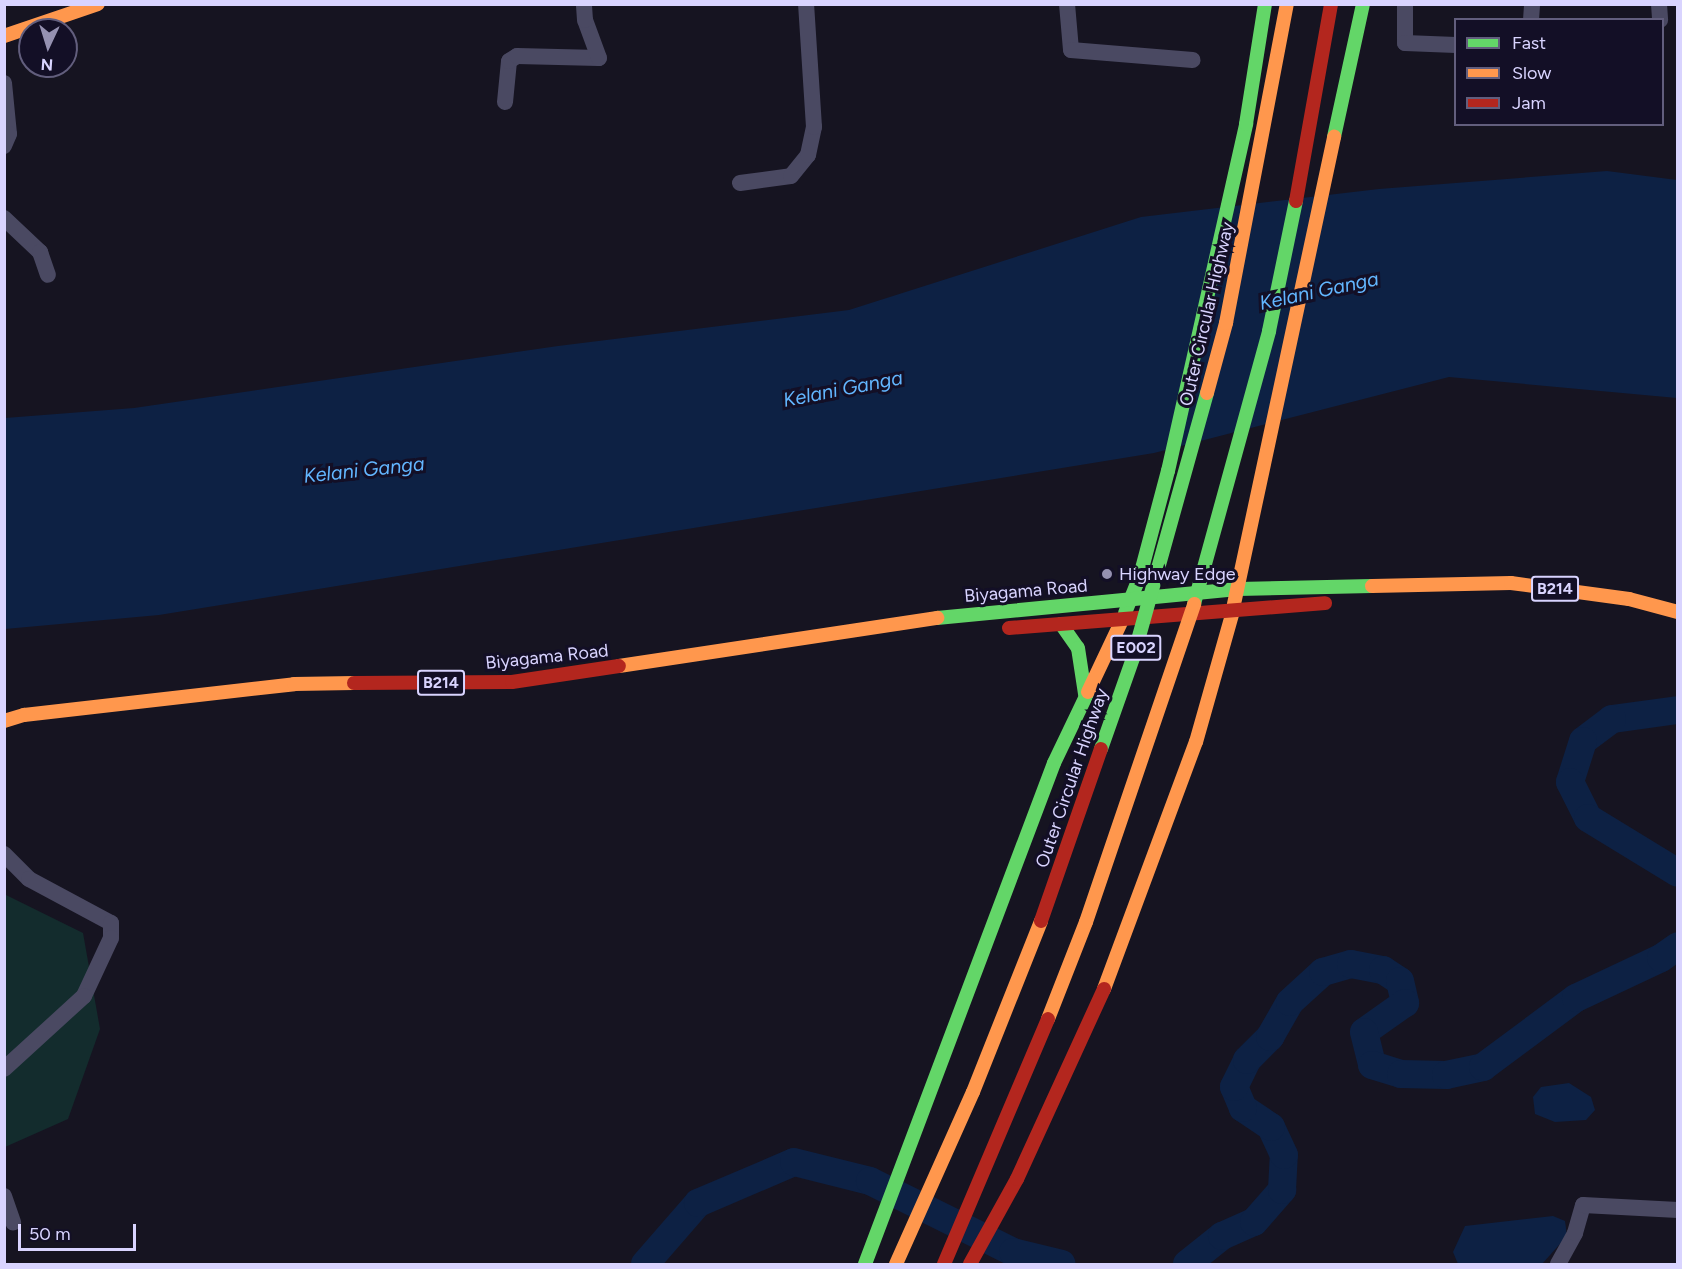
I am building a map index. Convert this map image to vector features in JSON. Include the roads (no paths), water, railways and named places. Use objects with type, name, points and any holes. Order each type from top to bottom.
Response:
[{"type":"main road","points":[[57,18],[98,4]]},
{"type":"main road","points":[[865,1264],[1027,831],[1085,694],[1131,600],[1168,471],[1246,124],[1265,4]]},
{"type":"main road","name":"Outer Circular Highway","points":[[897,1264],[973,1092],[1042,919],[1133,658],[1226,323],[1287,4]]},
{"type":"main road","name":"E002","points":[[944,1264],[1016,1102],[1086,922],[1203,577],[1271,320],[1331,4]]},
{"type":"main road","points":[[970,1264],[1017,1179],[1113,970],[1196,742],[1238,589],[1363,4]]},
{"type":"main road","name":"Biyagama Road","points":[[4,721],[24,715],[294,684],[512,682],[877,629],[955,615],[1238,589],[1431,587],[1511,583],[1629,599],[1677,612]]},
{"type":"main road","name":"Biyagama Road","points":[[992,629],[1326,603],[1431,587]]},
{"type":"main road","points":[[1060,624],[1078,648],[1085,694]]},
{"type":"main road","name":"Biyagama Road","points":[[877,629],[970,630]]},
{"type":"street","points":[[505,102],[509,61],[517,56],[599,58],[585,20],[584,4]]},
{"type":"street","points":[[740,183],[791,176],[808,154],[814,127],[806,4]]},
{"type":"street","points":[[1067,4],[1071,50],[1193,60]]},
{"type":"street","points":[[1405,4],[1405,43],[1454,45]]},
{"type":"street","points":[[4,83],[9,134],[4,146]]},
{"type":"street","points":[[4,218],[40,252],[48,275]]},
{"type":"street","points":[[4,854],[29,879],[111,923],[111,938],[84,996],[4,1068]]},
{"type":"street","points":[[4,1196],[13,1222]]},
{"type":"street","points":[[1558,1264],[1575,1233],[1583,1206],[1677,1210]]},
{"type":"water","name":"Kelani Ganga","points":[[1607,171],[1677,180],[1677,398],[1449,377],[1154,453],[159,615],[5,629],[5,418],[134,408],[558,346],[849,310],[1141,217],[1379,189]]},
{"type":"water","points":[[1569,1083],[1591,1097],[1595,1110],[1586,1120],[1555,1122],[1535,1114],[1533,1097],[1541,1087]]},
{"type":"water","points":[[1553,1216],[1565,1221],[1567,1236],[1542,1264],[1458,1264],[1453,1252],[1465,1226]]},
{"type":"waterway","points":[[1678,710],[1612,719],[1583,741],[1570,782],[1588,818],[1678,873]]},
{"type":"waterway","points":[[1187,1264],[1222,1236],[1254,1222],[1282,1190],[1284,1155],[1271,1127],[1243,1108],[1234,1087],[1247,1060],[1270,1037],[1290,1002],[1323,972],[1351,964],[1383,970],[1400,981],[1405,1003],[1364,1032],[1372,1065],[1401,1074],[1446,1075],[1483,1067],[1576,998],[1661,958],[1678,946]]},
{"type":"waterway","points":[[645,1264],[698,1203],[794,1162],[870,1181],[1013,1252],[1062,1264]]},
{"type":"place","name":"Highway Edge","points":[[1107,574]]}]
